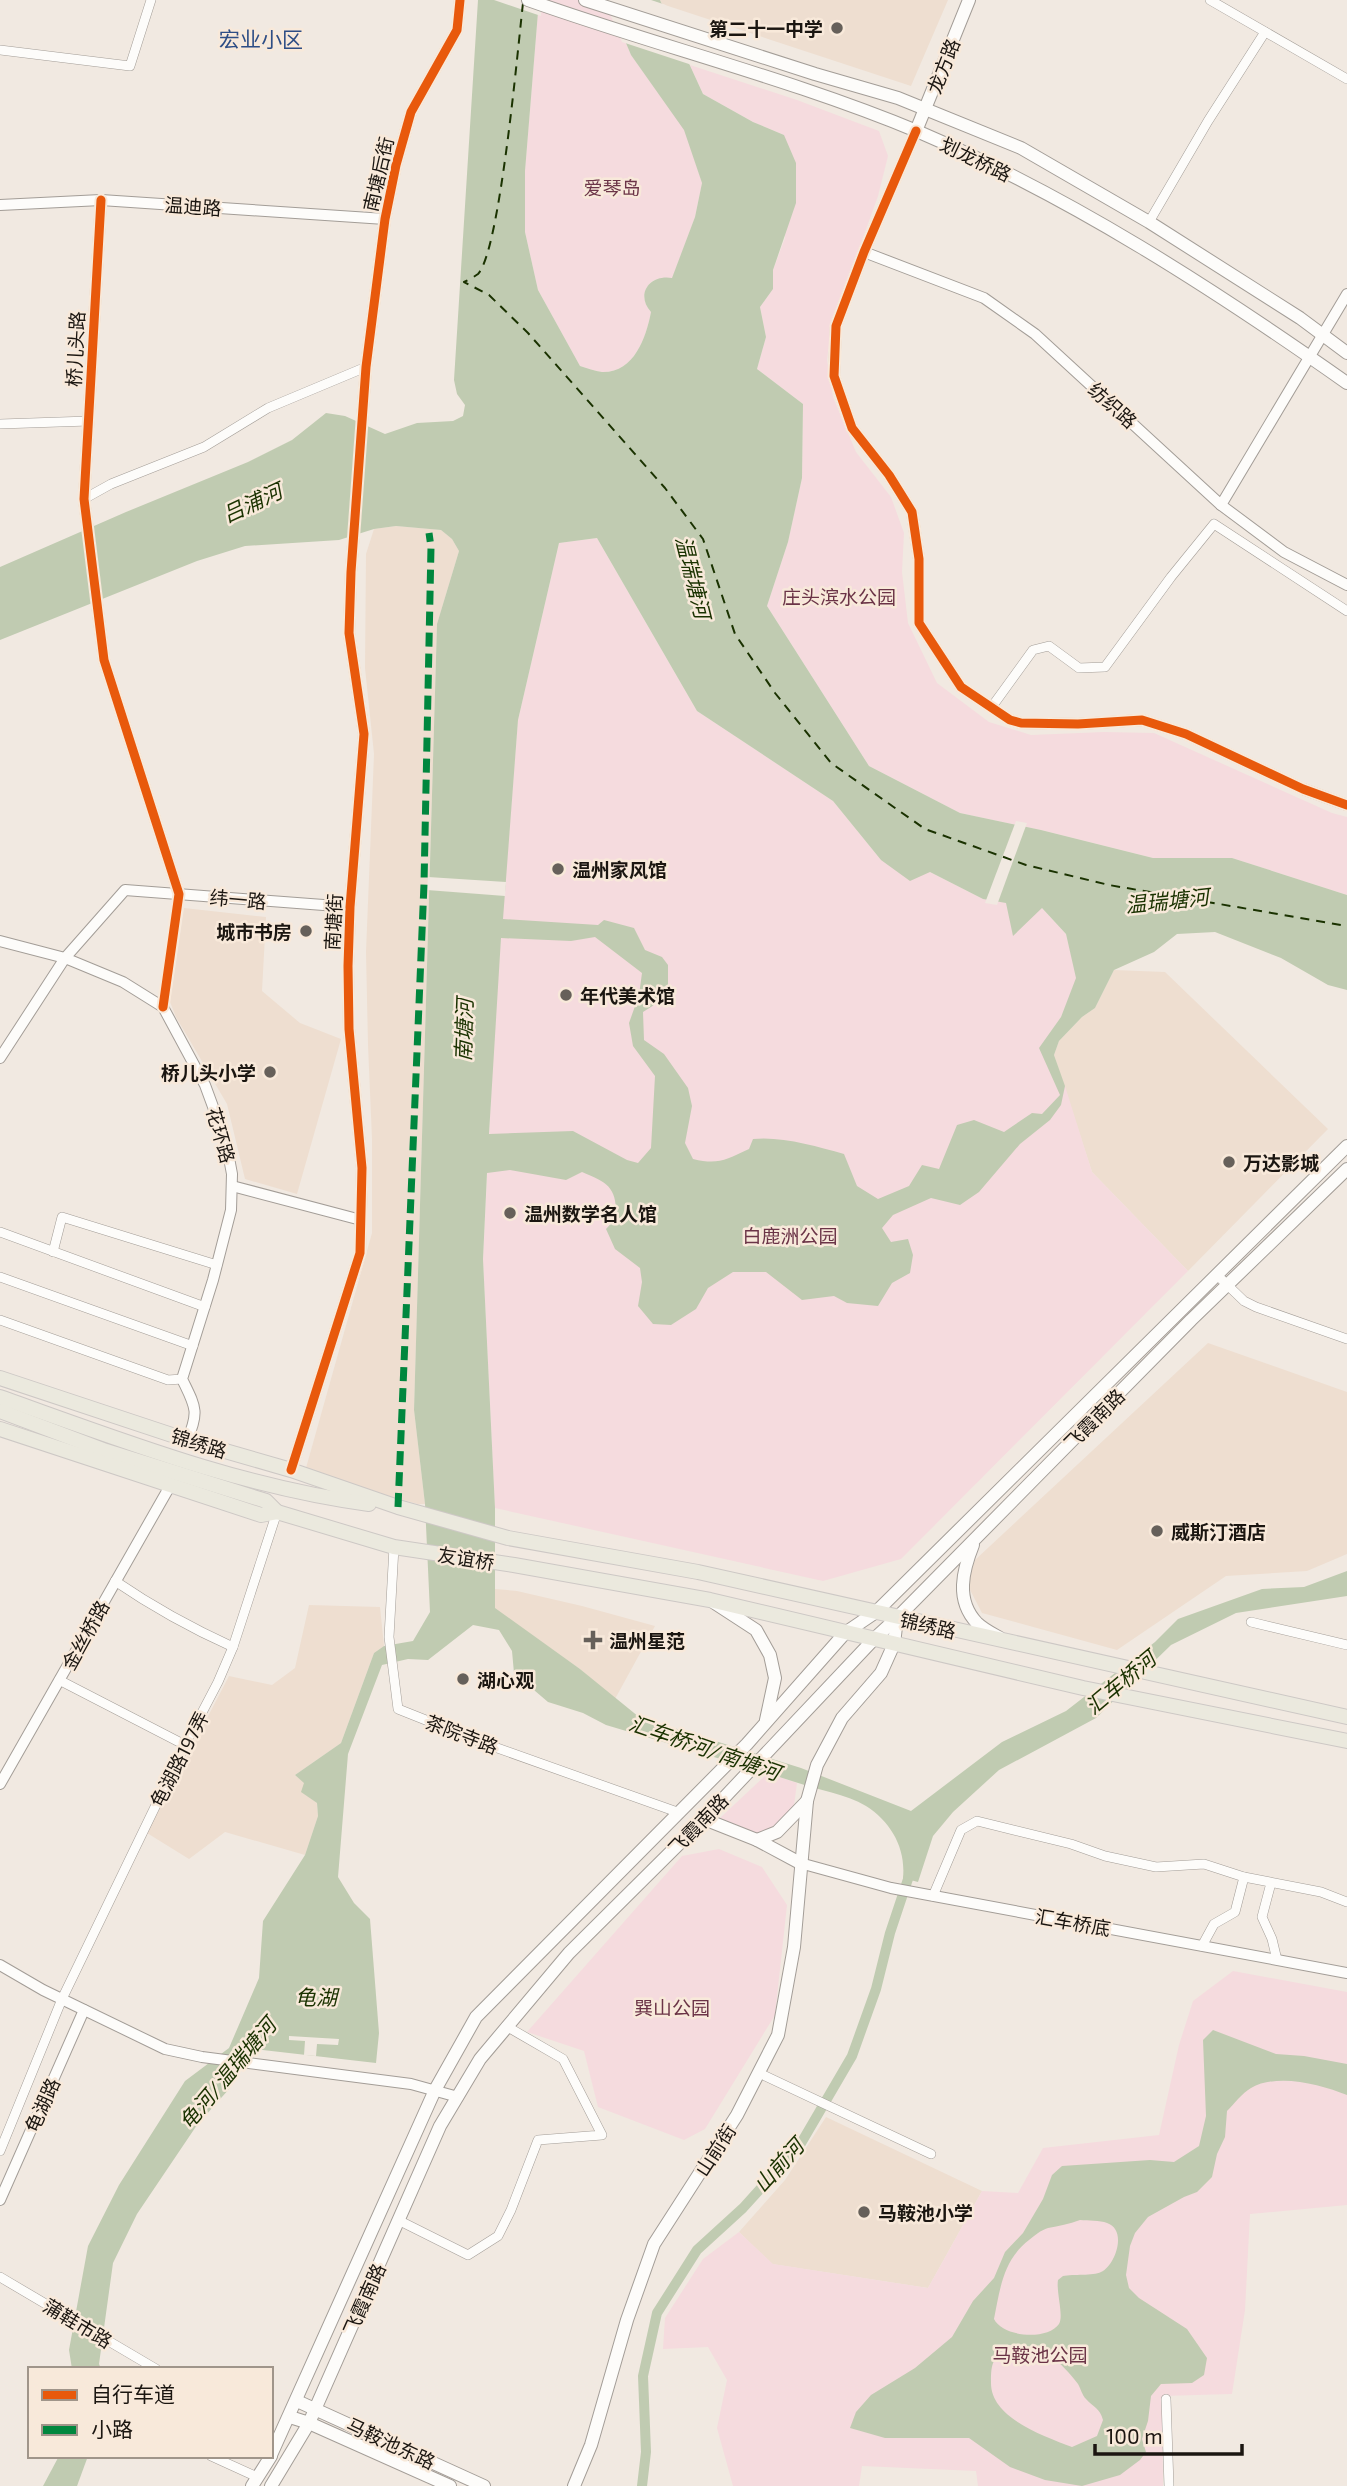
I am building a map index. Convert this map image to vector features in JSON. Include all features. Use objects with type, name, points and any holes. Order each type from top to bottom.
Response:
[{"type":"main road","name":"划龙桥路","points":[[528,0],[809,92],[916,131],[984,161],[1159,257],[1347,383]]},
{"type":"main road","name":"划龙桥路","points":[[585,0],[898,98],[1021,148],[1149,222],[1324,335],[1347,353]]},
{"type":"main road","name":"龙方路","points":[[916,131],[969,0]]},
{"type":"main road","name":"飞霞南路","points":[[273,2452],[435,2090],[475,2017],[747,1744],[845,1633],[876,1612],[1347,1146]]},
{"type":"main road","name":"飞霞南路","points":[[271,2486],[310,2423],[440,2126],[480,2059],[506,2026],[569,1952],[704,1819],[874,1639],[897,1619],[1227,1285],[1347,1169]]},
{"type":"main road","name":"锦绣路","points":[[0,1378],[421,1514]]},
{"type":"main road","name":"锦绣路","points":[[0,1397],[212,1471],[330,1499],[398,1507]]},
{"type":"main road","name":"锦绣路","points":[[0,1411],[106,1451],[266,1501],[277,1512]]},
{"type":"main road","name":"锦绣路","points":[[0,1429],[261,1515],[277,1512],[394,1547],[419,1551]]},
{"type":"main road","name":"友谊桥","points":[[421,1514],[509,1538]]},
{"type":"main road","name":"锦绣路","points":[[509,1538],[698,1572],[897,1619],[1153,1672],[1347,1717]]},
{"type":"main road","points":[[975,1540],[963,1573],[964,1601],[978,1624],[1006,1642]]},
{"type":"main road","name":"友谊桥","points":[[419,1551],[514,1565]]},
{"type":"main road","name":"锦绣路","points":[[514,1565],[710,1600],[1083,1688],[1347,1741]]},
{"type":"main road","points":[[710,1600],[756,1630],[770,1655],[775,1678],[766,1721]]},
{"type":"main road","name":"山前街","points":[[573,2486],[590,2445],[627,2320],[654,2244],[737,2115],[778,2035],[794,1947],[807,1800],[817,1765],[842,1717],[875,1682],[894,1644],[897,1619]]},
{"type":"main road","name":"山前街","points":[[757,1840],[777,1832],[807,1800]]},
{"type":"main road","points":[[704,1819],[757,1840],[800,1863]]},
{"type":"main road","name":"马鞍池东路","points":[[297,2401],[484,2486]]},
{"type":"main road","name":"马鞍池东路","points":[[290,2417],[310,2423],[450,2486]]},
{"type":"main road","name":"飞霞南路","points":[[255,2482],[270,2458]]},
{"type":"street","points":[[0,50],[130,66],[151,0]]},
{"type":"street","name":"南塘后街","points":[[366,367],[385,219],[396,166],[411,112],[457,30],[460,0]]},
{"type":"street","points":[[1210,0],[1347,79]]},
{"type":"street","points":[[1149,222],[1208,121],[1265,32]]},
{"type":"street","points":[[916,131],[863,252],[836,326],[834,376],[852,428],[889,475],[912,512],[919,559],[919,623],[961,687],[1010,720],[1021,723],[1078,724],[1142,720],[1186,734],[1303,789],[1347,805]]},
{"type":"street","name":"温迪路","points":[[0,205],[101,200],[385,219]]},
{"type":"street","name":"桥儿头路","points":[[101,200],[84,499],[104,660],[179,894]]},
{"type":"street","name":"纺织路","points":[[863,252],[984,298],[1035,334],[1221,505],[1284,552],[1347,585]]},
{"type":"street","points":[[1221,505],[1347,294]]},
{"type":"street","points":[[84,499],[111,484],[204,447],[268,408],[366,367]]},
{"type":"street","name":"南塘街","points":[[291,1470],[360,1253],[362,1168],[349,1029],[350,907],[364,734],[349,633],[366,367]]},
{"type":"street","points":[[0,424],[89,421]]},
{"type":"street","points":[[991,708],[1033,650],[1049,646],[1079,668],[1105,667],[1214,524],[1347,611]]},
{"type":"street","name":"纬一路","points":[[65,958],[125,890],[350,907]]},
{"type":"street","points":[[163,1007],[179,894]]},
{"type":"street","name":"花环路","points":[[0,941],[65,958],[123,982],[163,1007],[205,1085],[226,1142],[232,1186],[231,1210],[182,1379]]},
{"type":"street","points":[[0,1058],[65,958]]},
{"type":"street","points":[[232,1186],[360,1220]]},
{"type":"street","points":[[53,1252],[62,1217],[217,1265]]},
{"type":"street","points":[[0,1232],[205,1307]]},
{"type":"street","points":[[1217,1275],[1244,1301],[1256,1307],[1347,1339]]},
{"type":"street","points":[[0,1277],[193,1346]]},
{"type":"street","points":[[0,1320],[168,1380],[182,1379],[195,1406],[194,1424],[187,1440]]},
{"type":"street","name":"金丝桥路","points":[[0,1784],[170,1486]]},
{"type":"street","name":"龟湖路197弄","points":[[0,2151],[62,1999],[218,1682],[233,1647],[277,1512]]},
{"type":"street","name":"茶院寺路","points":[[394,1547],[389,1637],[398,1709],[486,1744],[680,1813]]},
{"type":"street","points":[[115,1581],[155,1608],[233,1647]]},
{"type":"street","points":[[1251,1622],[1347,1645]]},
{"type":"street","points":[[59,1680],[185,1745]]},
{"type":"street","points":[[929,1895],[961,1830],[977,1821],[1059,1841],[1105,1856],[1156,1867],[1204,1864],[1244,1877],[1321,1892],[1347,1902]]},
{"type":"street","name":"汇车桥底","points":[[800,1863],[891,1888],[1347,1973]]},
{"type":"street","points":[[1202,1946],[1214,1924],[1235,1912],[1244,1877]]},
{"type":"street","points":[[1271,1883],[1262,1917],[1272,1939],[1277,1960]]},
{"type":"street","points":[[0,1965],[62,1999],[165,2049],[201,2057],[411,2084],[458,2097]]},
{"type":"street","name":"龟湖路","points":[[0,2200],[84,2010]]},
{"type":"street","points":[[398,2221],[468,2255],[498,2236],[538,2140],[602,2135],[563,2059],[506,2026]]},
{"type":"street","points":[[759,2073],[931,2154]]},
{"type":"street","name":"蒲鞋市路","points":[[0,2277],[153,2367]]},
{"type":"street","points":[[1166,2399],[1169,2486]]},
{"type":"street","points":[[214,2458],[255,2482]]},
{"type":"shaded area","name":"第二十一中学","points":[[660,0],[948,0],[911,86],[662,4]]},
{"type":"shaded area","points":[[396,526],[441,530],[452,539],[459,551],[437,624],[414,1410],[425,1504],[363,1489],[306,1468],[372,1233],[366,952],[374,754],[365,668],[366,554],[374,529]]},
{"type":"shaded area","name":"桥儿头小学","points":[[184,908],[266,917],[262,991],[300,1023],[341,1039],[297,1194],[245,1179],[227,1104],[170,1002]]},
{"type":"shaded area","points":[[1114,970],[1165,972],[1328,1129],[1188,1271],[1092,1172],[1054,1055],[1059,1041],[1082,1017],[1095,1008]]},
{"type":"shaded area","points":[[1208,1343],[1347,1392],[1347,1554],[1307,1571],[1226,1576],[1117,1650],[982,1613],[967,1584],[975,1560]]},
{"type":"shaded area","name":"温州星范","points":[[495,1589],[517,1591],[582,1606],[655,1626],[615,1699],[580,1669],[495,1609]]},
{"type":"shaded area","points":[[309,1605],[380,1607],[384,1646],[374,1653],[341,1743],[295,1775],[305,1783],[302,1792],[317,1803],[318,1816],[305,1855],[225,1832],[189,1859],[147,1833],[229,1676],[272,1685],[295,1668]]},
{"type":"shaded area","name":"马鞍池小学","points":[[826,2117],[982,2191],[928,2288],[772,2264],[739,2232],[785,2180]]},
{"type":"green space","name":"爱琴岛","points":[[539,0],[608,0],[631,55],[685,130],[702,183],[695,217],[672,279],[657,279],[647,286],[644,299],[651,312],[642,343],[630,360],[613,371],[602,372],[580,366],[538,290],[525,232],[525,171]]},
{"type":"green space","name":"庄头滨水公园","points":[[690,65],[797,100],[879,131],[888,156],[878,196],[831,327],[827,360],[833,397],[856,452],[891,497],[904,533],[902,572],[908,623],[937,683],[989,722],[1031,735],[1154,733],[1332,813],[1347,817],[1347,895],[1232,858],[1153,858],[960,813],[869,766],[767,606],[788,542],[802,478],[803,404],[757,369],[766,337],[760,307],[773,289],[773,270],[785,238],[784,135],[753,122],[703,94]]},
{"type":"green space","name":"白鹿洲公园","points":[[597,538],[697,711],[833,801],[881,860],[930,872],[983,899],[1042,908],[1066,934],[1077,978],[1061,1017],[1040,1048],[1065,1086],[1092,1172],[1188,1271],[901,1559],[823,1581],[495,1508],[483,1259],[495,1013],[518,720],[559,543]]},
{"type":"green space","points":[[768,1773],[797,1783],[793,1813],[762,1836],[722,1822],[720,1818]]},
{"type":"green space","name":"巽山公园","points":[[719,1849],[762,1867],[787,1905],[775,2015],[705,2129],[684,2140],[598,2107],[584,2051],[527,2032],[682,1856]]},
{"type":"green space","name":"马鞍池公园","points":[[1233,1971],[1347,1992],[1347,2205],[1250,2214],[1245,2310],[1232,2394],[1162,2396],[1163,2486],[978,2486],[976,2471],[862,2466],[859,2486],[733,2486],[717,2428],[727,2380],[708,2347],[663,2349],[665,2318],[703,2259],[739,2232],[773,2264],[928,2288],[982,2191],[1018,2193],[1043,2148],[1159,2135],[1179,2045],[1193,2001]]},
{"type":"water","points":[[478,0],[539,0],[525,171],[525,232],[538,290],[580,366],[602,372],[622,367],[642,343],[651,312],[644,299],[645,292],[651,282],[672,278],[695,217],[702,183],[684,130],[631,55],[608,0],[660,0],[703,94],[753,122],[784,135],[796,163],[796,203],[773,270],[773,289],[760,307],[766,337],[757,369],[803,404],[802,478],[788,542],[767,606],[869,766],[960,813],[1153,858],[1232,858],[1347,895],[1347,990],[1328,985],[1281,958],[1215,932],[1177,934],[1154,952],[1114,970],[1095,1008],[1082,1017],[1059,1041],[1054,1055],[1065,1086],[1061,1105],[1050,1120],[1020,1144],[979,1192],[960,1205],[931,1198],[893,1215],[882,1228],[891,1242],[908,1239],[913,1255],[910,1273],[892,1283],[878,1306],[847,1303],[834,1296],[802,1300],[766,1272],[733,1272],[708,1288],[696,1309],[671,1325],[653,1324],[638,1306],[642,1282],[640,1268],[615,1249],[606,1229],[616,1218],[616,1208],[613,1193],[605,1183],[582,1172],[566,1180],[510,1170],[487,1173],[483,1259],[495,1508],[495,1608],[580,1669],[639,1717],[801,1768],[911,1811],[1002,1742],[1066,1711],[1155,1642],[1178,1619],[1262,1589],[1304,1587],[1347,1571],[1347,1596],[1236,1613],[1171,1645],[1096,1718],[999,1770],[953,1812],[933,1836],[918,1882],[903,1878],[902,1856],[895,1837],[883,1820],[866,1806],[841,1795],[606,1725],[583,1713],[548,1702],[514,1673],[512,1651],[499,1630],[473,1625],[428,1660],[408,1659],[382,1665],[348,1754],[338,1877],[354,1903],[370,1919],[379,2033],[376,2063],[237,2047],[230,2088],[197,2125],[137,2214],[113,2263],[100,2367],[72,2367],[69,2350],[88,2246],[119,2185],[185,2081],[229,2048],[259,1978],[263,1921],[305,1855],[318,1816],[317,1803],[301,1792],[304,1783],[295,1775],[341,1743],[374,1653],[384,1646],[413,1641],[430,1612],[425,1504],[414,1410],[437,624],[459,551],[452,539],[441,530],[396,526],[374,529],[339,540],[245,546],[197,561],[0,640],[0,567],[248,462],[292,440],[326,413],[345,416],[385,434],[417,423],[453,421],[463,416],[465,405],[457,394],[454,380]],"holes":[[[597,538],[697,711],[833,801],[881,860],[910,881],[930,872],[983,899],[1006,903],[1013,936],[1042,908],[1066,934],[1076,978],[1061,1017],[1039,1048],[1060,1095],[1042,1114],[1032,1113],[1004,1132],[974,1120],[957,1125],[939,1169],[922,1165],[909,1186],[878,1199],[857,1186],[844,1154],[798,1142],[753,1139],[749,1149],[727,1159],[709,1162],[693,1159],[685,1143],[692,1106],[688,1088],[664,1054],[644,1040],[643,1012],[662,1000],[668,984],[668,965],[662,957],[645,950],[634,928],[604,920],[598,925],[503,919],[518,720],[559,543]],[[595,937],[642,973],[639,995],[629,1023],[633,1046],[655,1076],[651,1148],[638,1163],[627,1160],[573,1131],[489,1134],[501,938],[571,941]]]},
{"type":"water","points":[[1213,2030],[1276,2054],[1347,2064],[1347,2095],[1312,2084],[1286,2081],[1273,2081],[1248,2090],[1227,2111],[1225,2137],[1217,2154],[1212,2177],[1197,2192],[1148,2217],[1135,2233],[1130,2246],[1126,2275],[1129,2288],[1139,2298],[1187,2329],[1207,2358],[1204,2375],[1192,2383],[1161,2384],[1151,2396],[1148,2421],[1142,2439],[1146,2452],[1140,2460],[1120,2475],[1082,2486],[1045,2480],[1010,2467],[969,2438],[885,2438],[850,2428],[856,2412],[871,2395],[915,2368],[952,2337],[973,2301],[994,2278],[1005,2252],[1023,2233],[1043,2199],[1052,2175],[1062,2166],[1150,2160],[1174,2162],[1199,2146],[1206,2116],[1203,2040]],"holes":[[[1080,2220],[1104,2222],[1113,2227],[1118,2240],[1111,2263],[1101,2272],[1063,2276],[1058,2280],[1060,2320],[1053,2329],[1036,2335],[1025,2335],[1006,2330],[999,2325],[994,2319],[998,2297],[1013,2257],[1043,2230]],[[1008,2345],[1039,2350],[1064,2367],[1102,2416],[1097,2436],[1072,2447],[1021,2424],[999,2406],[993,2395],[992,2370],[994,2361]]]},
{"type":"water","points":[[58,2458],[87,2458],[77,2486],[43,2486]]},
{"type":"pier","points":[[494,0],[542,0],[541,16]]},
{"type":"pier","points":[[604,0],[651,0],[666,5],[695,66],[622,42]]},
{"type":"pier","points":[[1016,821],[1027,823],[997,905],[985,903]]},
{"type":"pier","points":[[428,877],[506,882],[505,896],[427,890]]},
{"type":"pier","points":[[289,2036],[339,2039],[338,2045],[317,2044],[316,2056],[304,2055],[305,2041],[289,2040]]},
{"type":"waterway","name":"山前河","points":[[642,2486],[646,2452],[643,2376],[657,2313],[697,2250],[743,2208],[800,2145],[852,2056],[876,1989],[890,1933],[912,1867]]},
{"type":"waterway","name":"龟河/温瑞塘河","points":[[230,2066],[254,2039]]},
{"type":"ferry route","points":[[523,3],[507,146],[494,228],[486,258],[478,274],[464,282],[489,295],[528,333],[665,488],[703,539],[735,634],[775,693],[831,763],[925,829],[1026,865],[1109,885],[1347,926]]},
{"type":"marked path","points":[[398,1507],[424,884],[431,547],[429,533]]},
{"type":"cycle path","points":[[291,1470],[360,1253],[362,1168],[349,1029],[348,966],[364,734],[349,633],[366,367],[385,219],[396,165],[411,112],[457,30],[460,0]]},
{"type":"cycle path","points":[[916,131],[864,252],[836,326],[834,376],[852,428],[889,475],[912,512],[919,559],[919,623],[961,687],[1010,720],[1021,723],[1078,724],[1142,720],[1186,734],[1303,789],[1347,805]]},
{"type":"cycle path","points":[[101,200],[84,499],[104,660],[179,894],[163,1007]]},
{"type":"place","name":"第二十一中学","points":[[837,28]]},
{"type":"place","name":"温州家风馆","points":[[558,869]]},
{"type":"place","name":"城市书房","points":[[306,931]]},
{"type":"place","name":"年代美术馆","points":[[566,995]]},
{"type":"place","name":"桥儿头小学","points":[[270,1072]]},
{"type":"place","name":"万达影城","points":[[1229,1162]]},
{"type":"place","name":"温州数学名人馆","points":[[510,1213]]},
{"type":"place","name":"威斯汀酒店","points":[[1157,1531]]},
{"type":"place","name":"温州星范","points":[[593,1640]]},
{"type":"place","name":"湖心观","points":[[463,1679]]},
{"type":"place","name":"马鞍池小学","points":[[864,2212]]},
{"type":"district","name":"宏业小区","points":[[261,38]]},
{"type":"water label","name":"吕浦河","points":[[252,502]]},
{"type":"water label","name":"温瑞塘河","points":[[694,577]]},
{"type":"water label","name":"温瑞塘河","points":[[1167,900]]},
{"type":"water label","name":"南塘河","points":[[463,1030]]},
{"type":"water label","name":"汇车桥河","points":[[1120,1682]]},
{"type":"water label","name":"汇车桥河/南塘河","points":[[705,1747]]},
{"type":"water label","name":"龟湖","points":[[316,1996]]}]
